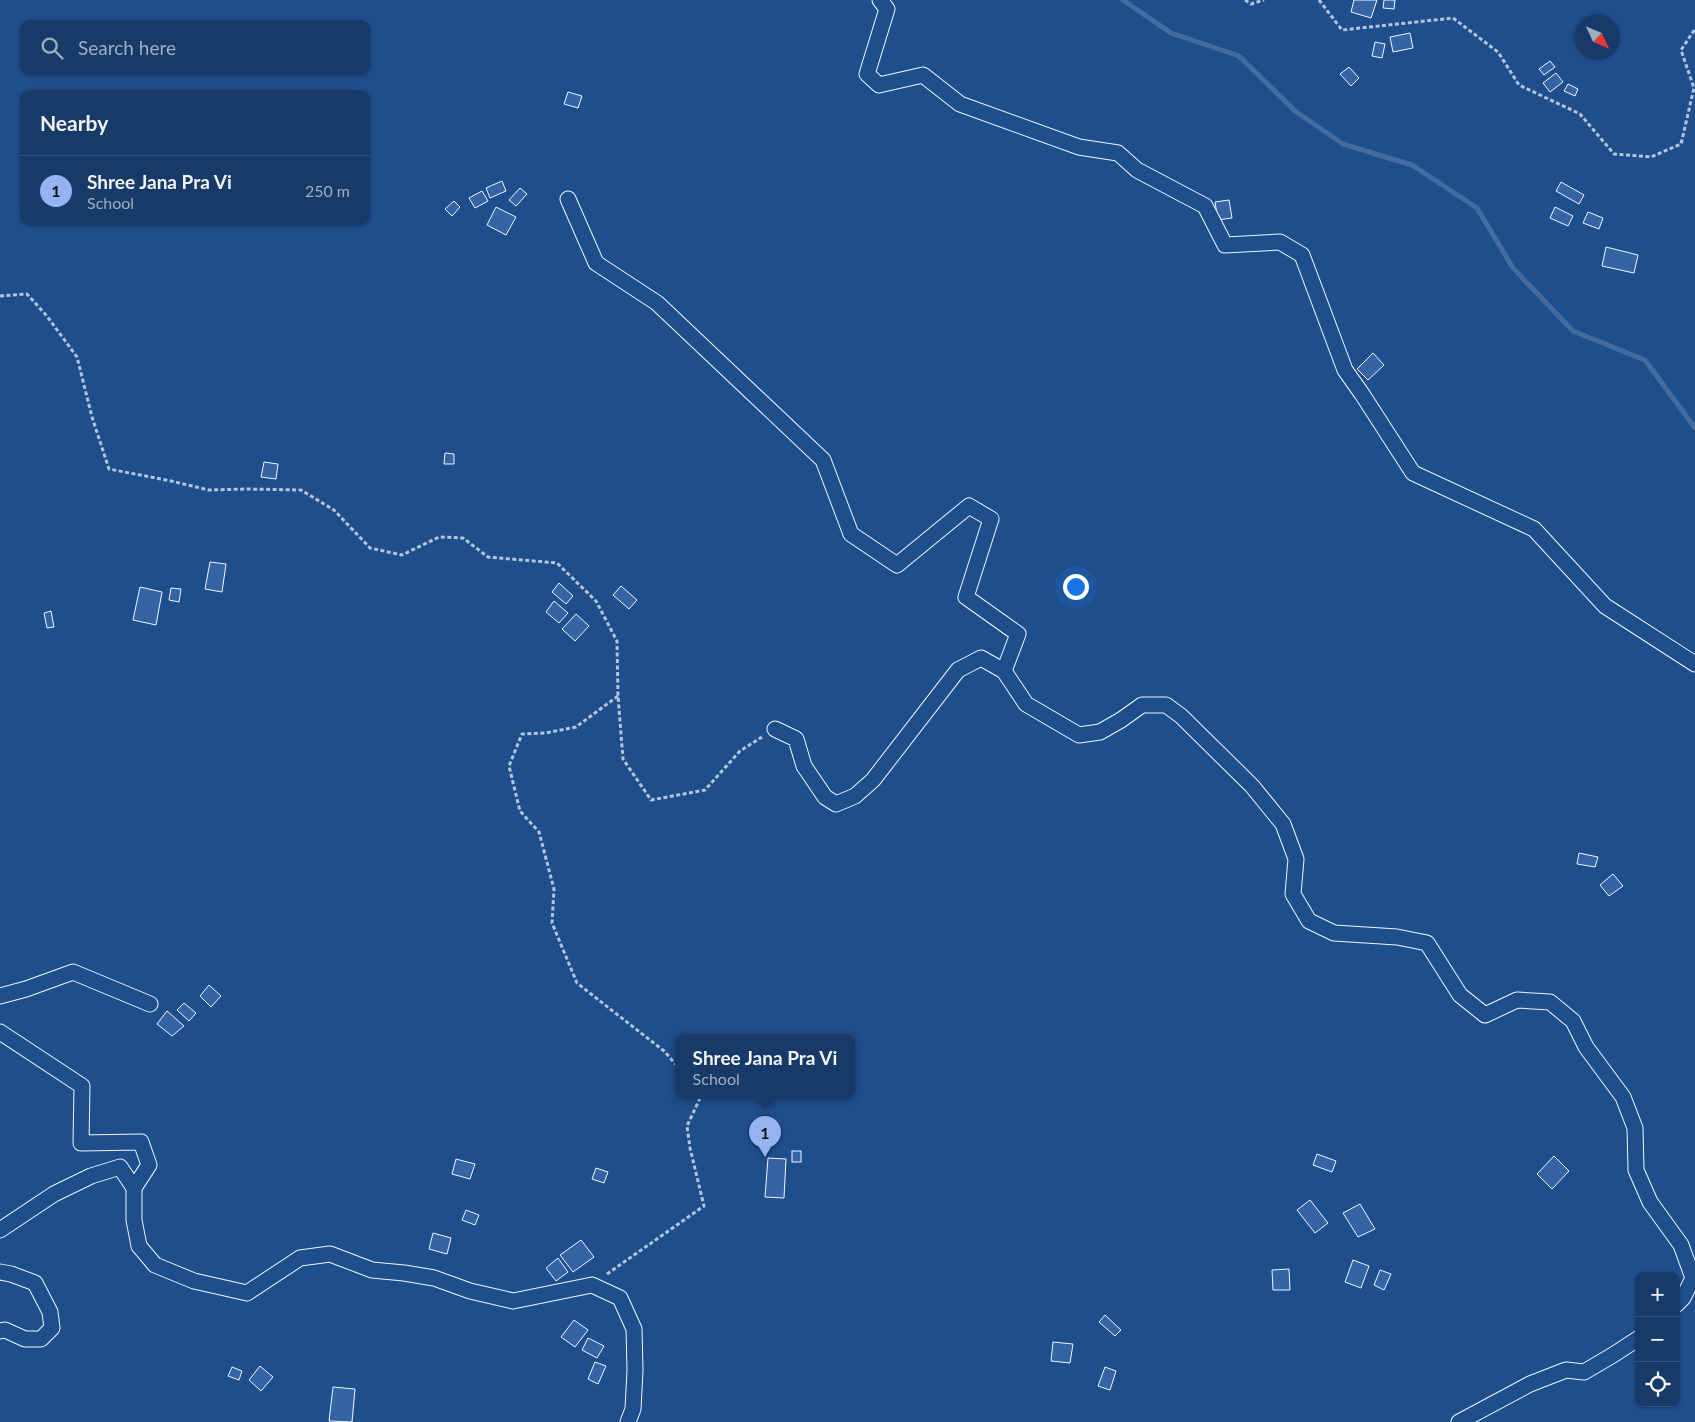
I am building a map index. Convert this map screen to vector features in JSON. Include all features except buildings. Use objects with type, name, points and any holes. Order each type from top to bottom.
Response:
[{"type":"street","points":[[880,0],[887,10],[867,74],[879,85],[923,75],[960,104],[1080,147],[1118,153],[1137,170],[1205,206],[1225,246],[1280,242],[1302,255],[1345,370],[1413,473],[1534,529],[1605,606],[1695,664]]},
{"type":"street","points":[[568,199],[596,263],[657,303],[823,460],[851,534],[896,565],[968,506],[991,519],[966,597],[1018,634],[1004,671]]},
{"type":"street","points":[[775,728],[796,739],[804,766],[825,797],[836,804],[855,796],[873,780],[958,670],[981,658],[1004,671],[1026,704],[1079,734],[1100,732],[1121,720],[1142,704],[1166,705],[1181,716],[1252,786],[1283,824],[1296,859],[1293,894],[1308,921],[1334,933],[1397,937],[1427,943],[1460,995],[1485,1015],[1517,1000],[1550,1002],[1573,1021],[1586,1047],[1623,1097],[1635,1128],[1636,1170],[1650,1202],[1688,1246],[1693,1278],[1684,1298],[1680,1302]]},
{"type":"street","points":[[0,996],[73,972],[150,1004]]},
{"type":"street","points":[[0,1032],[82,1086],[81,1143],[141,1142],[149,1165],[134,1188],[134,1220],[139,1246],[155,1265],[194,1281],[246,1293],[300,1258],[330,1254],[372,1270],[434,1278],[512,1301],[592,1285],[620,1298],[634,1329],[635,1370],[633,1409],[628,1422]]},
{"type":"street","points":[[0,1230],[54,1194],[91,1176],[120,1167],[134,1188]]},
{"type":"street","points":[[0,1272],[35,1283],[50,1312],[52,1328],[41,1339],[24,1339],[5,1330],[0,1330]]},
{"type":"street","points":[[1460,1422],[1530,1384],[1566,1370],[1584,1372],[1635,1341]]},
{"type":"path","points":[[1245,0],[1251,4],[1264,0]]},
{"type":"path","points":[[1319,0],[1342,30],[1453,18],[1498,52],[1519,85],[1580,114],[1614,154],[1651,157],[1681,144],[1694,88],[1681,50],[1695,29]]},
{"type":"path","points":[[0,296],[27,294],[46,315],[77,357],[92,417],[108,468],[210,490],[301,490],[334,510],[370,548],[402,555],[439,537],[463,538],[488,557],[557,564],[596,601],[617,640],[618,696],[623,759],[651,800],[705,790],[740,751],[775,728]]},
{"type":"path","points":[[618,696],[576,727],[546,733],[522,734],[509,766],[520,811],[539,832],[554,889],[552,923],[578,983],[664,1051],[675,1063]]},
{"type":"path","points":[[592,1285],[704,1206],[690,1148],[687,1126],[700,1099]]},
{"type":"waterway","points":[[1123,0],[1171,33],[1239,56],[1295,111],[1343,144],[1412,165],[1477,208],[1513,268],[1573,331],[1645,360],[1695,428]]},
{"type":"place","name":"Shree Jana Pra Vi","points":[[765,1157]]}]
